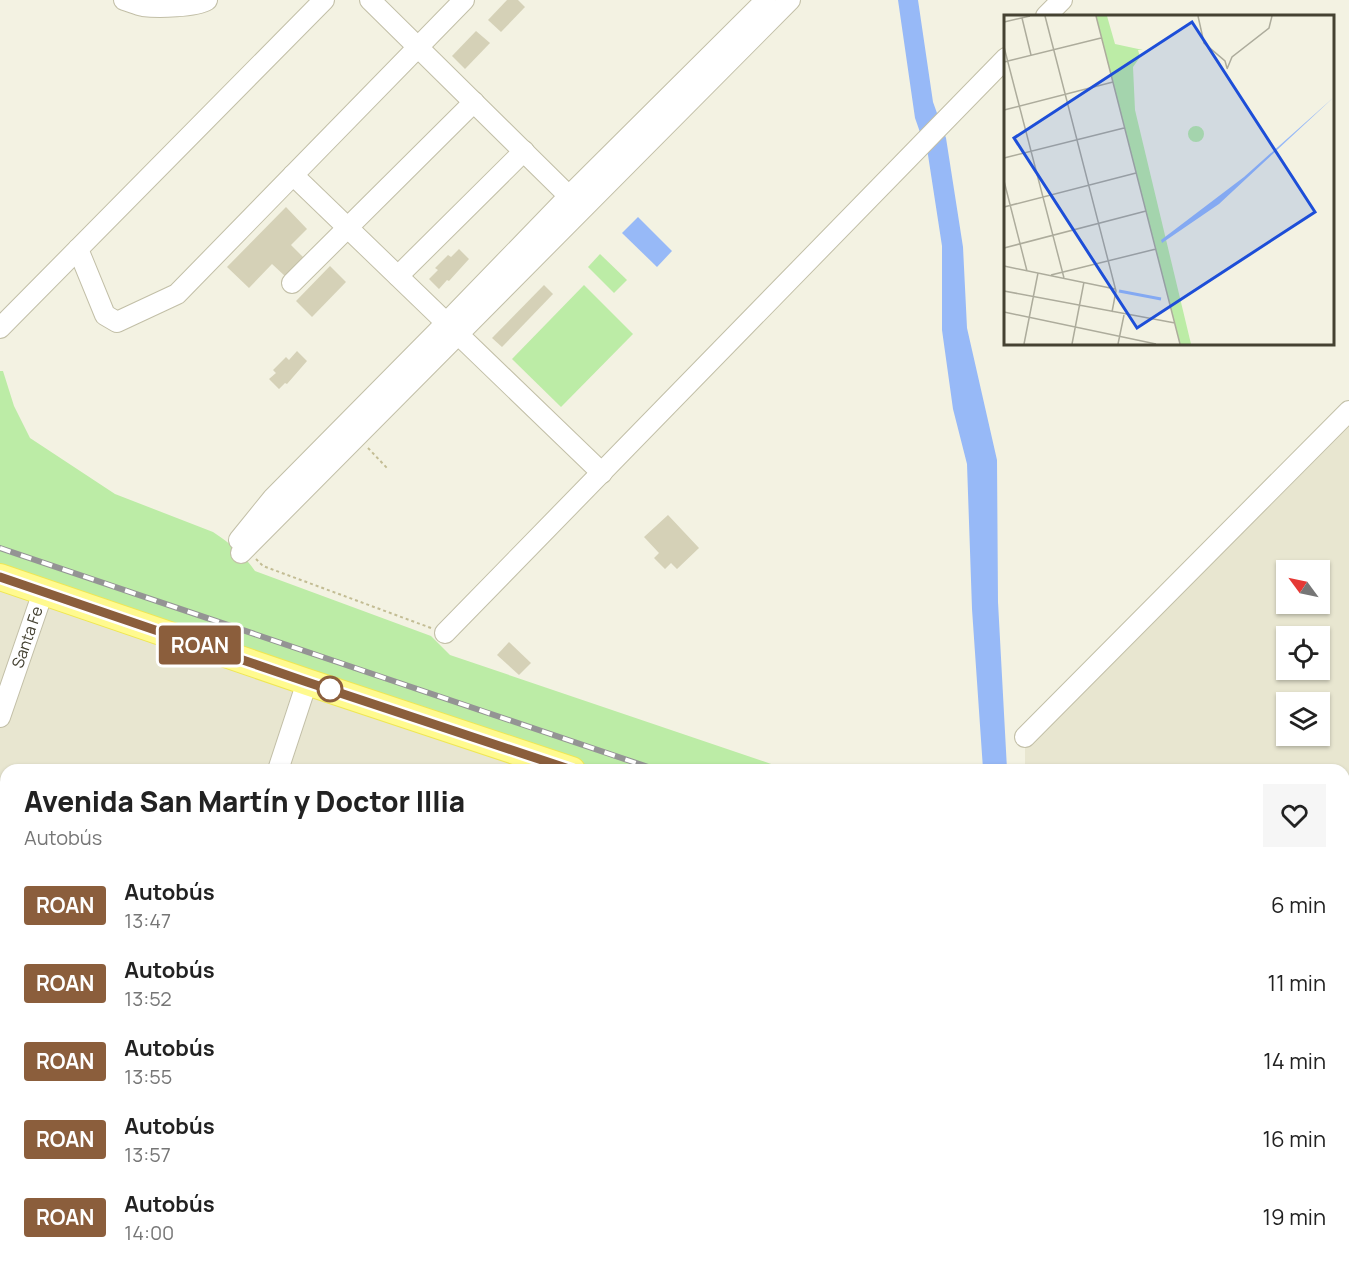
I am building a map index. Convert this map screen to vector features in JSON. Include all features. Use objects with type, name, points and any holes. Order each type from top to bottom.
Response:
[{"type":"main road","points":[[0,577],[555,764]]},
{"type":"street","points":[[124,0],[142,6],[178,6],[202,3],[207,0]]},
{"type":"street","points":[[0,328],[324,0]]},
{"type":"street","points":[[370,0],[576,202]]},
{"type":"street","points":[[78,249],[105,315],[117,322],[177,294],[464,0]]},
{"type":"street","points":[[240,549],[273,498],[352,432],[763,6],[790,0]]},
{"type":"street","points":[[1047,15],[1062,0]]},
{"type":"street","points":[[445,633],[1004,59]]},
{"type":"street","points":[[292,283],[474,102]]},
{"type":"street","points":[[398,276],[524,151]]},
{"type":"street","points":[[293,175],[602,473]]},
{"type":"street","points":[[1025,737],[1349,411]]},
{"type":"street","name":"Santa Fe","points":[[0,717],[43,592]]},
{"type":"street","points":[[280,764],[307,682]]},
{"type":"path","points":[[352,432],[387,468]]},
{"type":"path","points":[[240,549],[263,566],[445,633]]},
{"type":"shaded area","points":[[1349,411],[1349,764],[1025,764],[1025,737]]},
{"type":"shaded area","points":[[0,548],[642,764],[0,764]]},
{"type":"green space","points":[[600,254],[627,280],[614,293],[588,267]]},
{"type":"green space","points":[[584,285],[633,334],[561,407],[512,359]]},
{"type":"green space","points":[[0,371],[3,371],[14,406],[30,438],[115,494],[213,532],[236,550],[255,571],[431,636],[450,655],[771,764],[557,764],[0,577]]},
{"type":"water","points":[[898,0],[918,0],[933,102],[946,138],[963,247],[967,328],[997,460],[998,602],[1007,764],[983,764],[972,609],[967,464],[953,409],[942,330],[942,246],[928,155],[915,118]]},
{"type":"water","points":[[638,217],[672,251],[657,267],[622,233]]},
{"type":"building","points":[[507,0],[518,0],[525,7],[501,32],[488,20]]},
{"type":"building","points":[[476,31],[490,43],[465,69],[452,56]]},
{"type":"building","points":[[286,207],[307,229],[291,245],[304,258],[286,277],[272,264],[249,288],[227,267]]},
{"type":"building","points":[[459,249],[469,259],[439,289],[429,279],[438,270],[435,268],[448,255],[451,257]]},
{"type":"building","points":[[330,266],[346,282],[312,317],[296,301]]},
{"type":"building","points":[[544,285],[553,294],[502,347],[492,338]]},
{"type":"building","points":[[297,351],[307,361],[287,384],[285,383],[279,389],[269,379],[276,373],[273,370],[286,357],[289,360]]},
{"type":"building","points":[[668,515],[699,548],[677,569],[671,563],[665,569],[654,558],[659,553],[644,537]]},
{"type":"building","points":[[509,642],[531,663],[519,675],[497,655]]},
{"type":"railway","points":[[0,548],[639,764]]},
{"type":"bus line","name":"ROAN","points":[[0,577],[554,764]]}]
